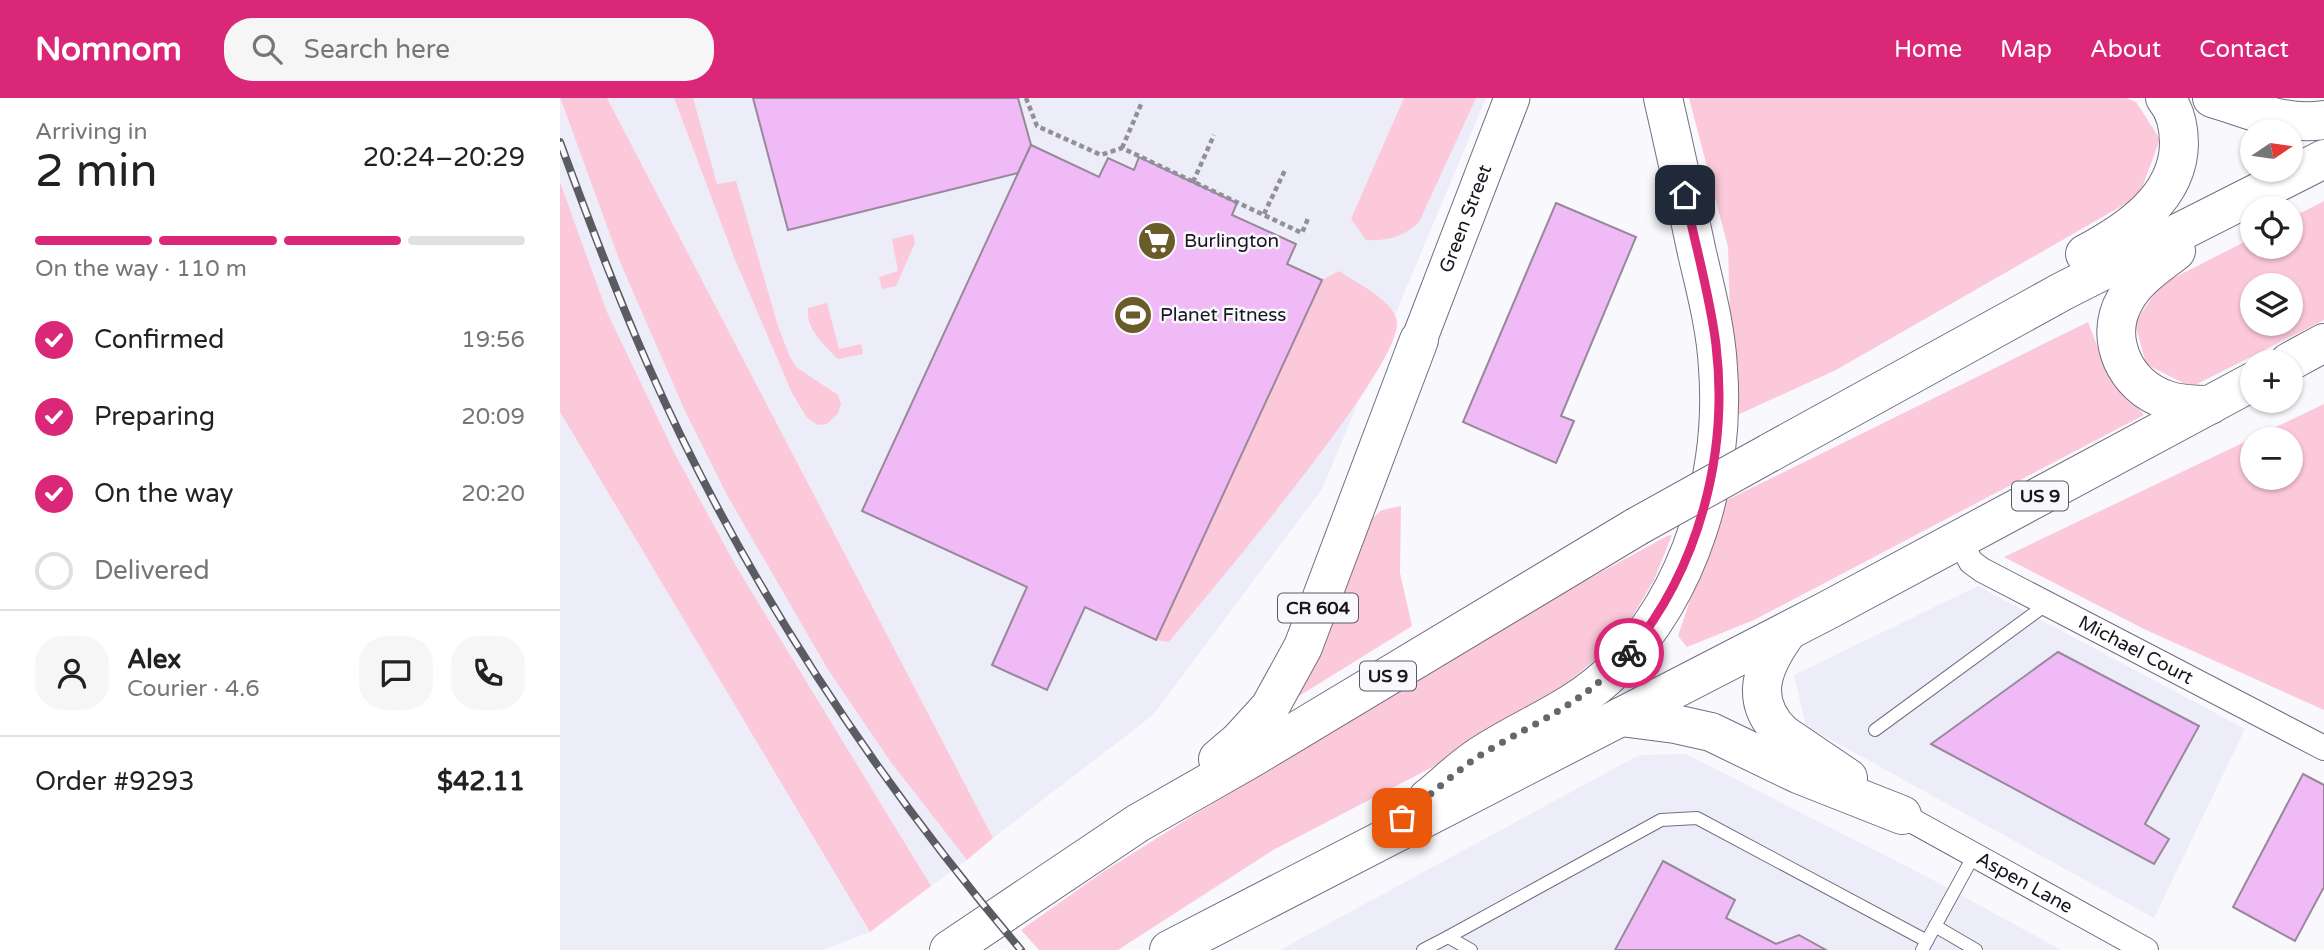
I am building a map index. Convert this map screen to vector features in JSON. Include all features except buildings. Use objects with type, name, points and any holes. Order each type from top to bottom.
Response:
[{"type":"highway","points":[[1360,851],[1485,752],[1555,715],[1586,694],[1614,670],[1664,606],[1690,552],[1707,497],[1712,469],[1718,417],[1719,370],[1713,320],[1663,98]]},
{"type":"highway","points":[[1955,348],[2068,263],[2121,234],[2147,212],[2167,184],[2179,150],[2178,125],[2165,98]]},
{"type":"highway","points":[[2212,98],[2288,121],[2324,120]]},
{"type":"highway","name":"US 9","points":[[949,950],[1138,823],[1250,759],[1636,527],[1955,348],[2324,159]]},
{"type":"highway","points":[[2210,405],[2167,400],[2142,386],[2124,366],[2115,329],[2124,301],[2143,277],[2238,202]]},
{"type":"highway","name":"CR 604","points":[[1138,823],[1239,741],[1270,706],[1286,681],[1319,605],[1419,340]]},
{"type":"highway","points":[[2303,354],[2324,343]]},
{"type":"highway","name":"US 9","points":[[1169,950],[1788,631],[2240,389]]},
{"type":"highway","points":[[1788,631],[1770,656],[1762,685],[1762,698],[1774,725],[1783,734],[1902,815]]},
{"type":"highway","points":[[1621,717],[1675,724],[1711,733],[1798,774],[1902,815]]},
{"type":"street","name":"Green Street","points":[[1419,340],[1512,98]]},
{"type":"street","name":"Michael Court","points":[[1959,540],[1971,562],[1982,570],[2324,748]]},
{"type":"street","name":"Aspen Lane","points":[[1902,815],[2146,950]]},
{"type":"lane","points":[[1875,730],[2047,604]]},
{"type":"lane","points":[[1423,950],[1661,820],[1697,818],[1924,946],[1974,855]]},
{"type":"lane","points":[[1935,926],[1976,950]]},
{"type":"lane","points":[[1448,937],[1471,950]]},
{"type":"path","points":[[1026,98],[1037,126],[1101,155],[1122,148],[1302,233],[1309,216]]},
{"type":"path","points":[[1122,148],[1142,102]]},
{"type":"path","points":[[1193,182],[1214,135]]},
{"type":"path","points":[[1264,214],[1286,168]]},
{"type":"shaded area","points":[[560,98],[607,98],[993,838],[967,860],[890,761],[827,668],[727,495],[685,411],[620,262]]},
{"type":"shaded area","points":[[607,98],[1486,98],[1322,489],[1153,715],[993,838]]},
{"type":"shaded area","points":[[674,98],[693,98],[717,184],[736,181],[789,355],[796,367],[838,395],[841,404],[838,413],[827,424],[818,425],[807,418],[792,393],[734,257]]},
{"type":"shaded area","points":[[1404,98],[1476,98],[1419,222],[1395,237],[1366,240],[1351,219]]},
{"type":"shaded area","points":[[1689,98],[2126,98],[2136,102],[2160,139],[2139,196],[1836,370],[1733,417],[1728,247]]},
{"type":"shaded area","points":[[560,100],[620,262],[685,411],[727,495],[890,761],[967,860],[931,886],[736,566],[675,454],[607,312],[560,182]]},
{"type":"shaded area","points":[[560,182],[607,312],[675,454],[736,566],[931,886],[870,932],[560,412]]},
{"type":"shaded area","points":[[2324,201],[2324,320],[2303,331],[2303,273],[2240,273],[2240,336],[2292,336],[2264,350],[2240,350],[2240,362],[2191,387],[2146,364],[2135,323],[2160,285],[2240,244],[2240,259],[2303,259],[2303,212]]},
{"type":"shaded area","points":[[913,234],[915,243],[896,286],[882,289],[879,277],[898,271],[892,239]]},
{"type":"shaded area","points":[[1339,271],[1364,286],[1395,314],[1397,322],[1390,347],[1337,431],[1299,482],[1169,642],[1156,640],[1322,280]]},
{"type":"shaded area","points":[[827,303],[839,349],[861,344],[863,354],[838,359],[817,336],[810,323],[808,308]]},
{"type":"shaded area","points":[[2088,322],[2107,372],[2144,415],[1754,620],[1687,647],[1678,636],[1723,502]]},
{"type":"shaded area","points":[[2324,404],[2324,710],[2146,630],[2004,557],[2240,444],[2240,490],[2303,490],[2303,427],[2276,427]]},
{"type":"shaded area","points":[[560,412],[870,932],[823,950],[560,950]]},
{"type":"shaded area","points":[[1401,506],[1400,573],[1412,626],[1291,701],[1367,523],[1382,510]]},
{"type":"shaded area","points":[[1672,535],[1654,580],[1632,617],[1607,650],[1547,699],[1494,735],[1273,850],[1118,950],[1039,950],[1021,930],[1103,872],[1189,818],[1532,610]]},
{"type":"shaded area","points":[[1978,586],[2245,729],[2154,918],[1806,726],[1794,675]]},
{"type":"shaded area","points":[[1686,754],[1939,883],[2061,950],[1280,950],[1639,755]]},
{"type":"railway","points":[[560,142],[647,363],[724,520],[767,596],[813,670],[912,814],[1021,950]]},
{"type":"way so far","points":[[1402,818],[1485,752],[1577,701],[1614,670],[1629,653]]},
{"type":"place","name":"Burlington","points":[[1157,241]]},
{"type":"place","name":"Planet Fitness","points":[[1133,315]]},
{"type":"route","points":[[1629,653],[1664,606],[1678,580],[1700,524],[1712,469],[1718,417],[1719,370],[1713,320],[1685,195]]}]
